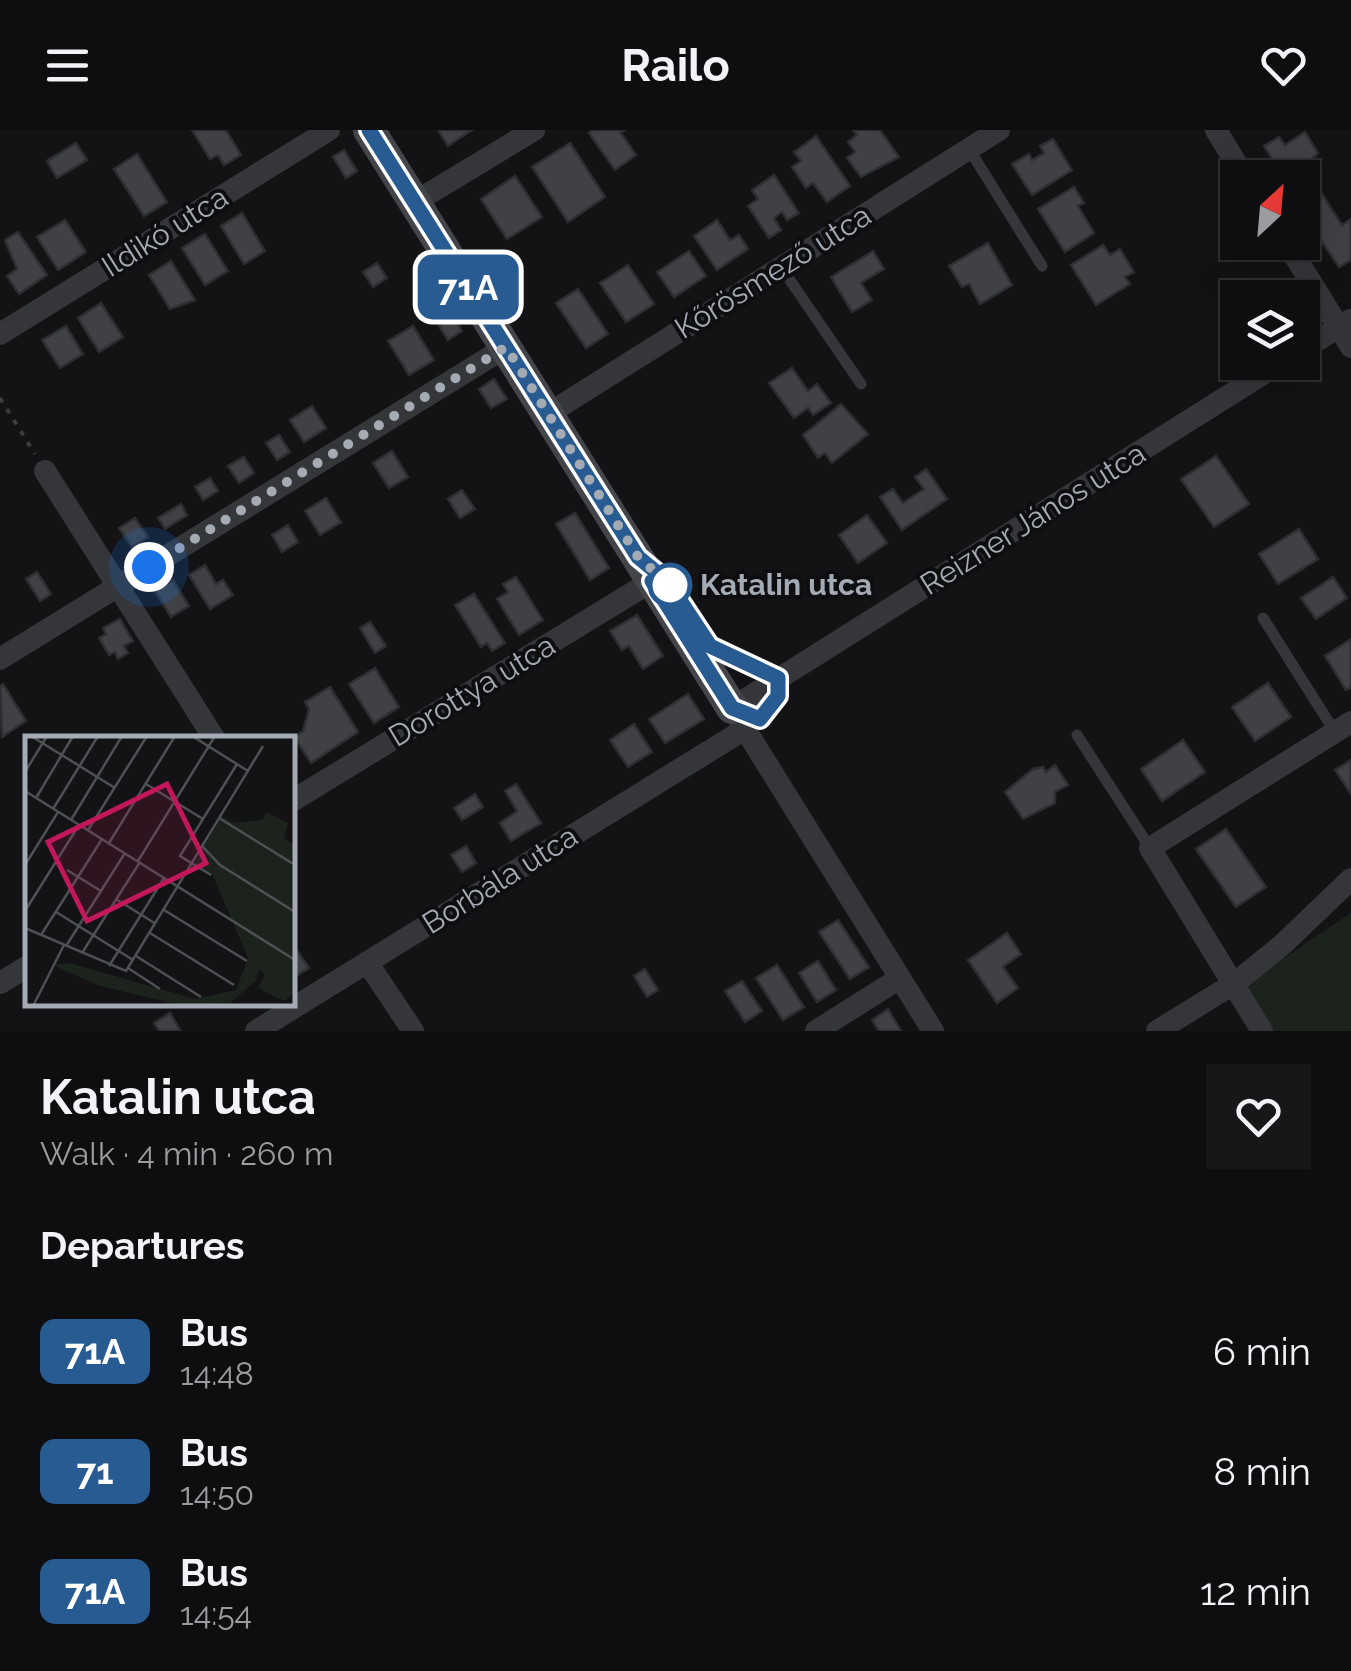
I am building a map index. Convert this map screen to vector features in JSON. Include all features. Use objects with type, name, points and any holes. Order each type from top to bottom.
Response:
[{"type":"street","name":"Ildikó utca","points":[[0,334],[330,130]]},
{"type":"street","points":[[370,130],[933,1031]]},
{"type":"street","points":[[415,202],[534,130]]},
{"type":"street","name":"Kőrösmező utca","points":[[548,414],[998,130]]},
{"type":"street","points":[[1216,130],[1234,160]]},
{"type":"street","points":[[1298,260],[1347,331],[1320,342]]},
{"type":"street","points":[[0,659],[506,347]]},
{"type":"street","name":"Reizner János utca","points":[[739,718],[778,678],[1253,380]]},
{"type":"street","points":[[45,470],[213,736]]},
{"type":"street","name":"Dorottya utca","points":[[295,799],[645,569]]},
{"type":"street","name":"Borbála utca","points":[[256,1031],[739,718]]},
{"type":"street","points":[[1262,1031],[1150,848],[1343,727]]},
{"type":"street","points":[[1157,1031],[1235,983],[1282,946],[1351,879]]},
{"type":"street","points":[[366,962],[412,1031]]},
{"type":"street","points":[[0,983],[25,968]]},
{"type":"street","points":[[816,1031],[900,978]]},
{"type":"lane","points":[[969,148],[1042,266]]},
{"type":"lane","points":[[781,267],[860,384]]},
{"type":"lane","points":[[645,569],[667,581],[710,646],[778,678]]},
{"type":"lane","points":[[1263,618],[1343,727]]},
{"type":"lane","points":[[1077,735],[1150,848]]},
{"type":"path","points":[[0,398],[45,470]]},
{"type":"shaded area","points":[[1351,913],[1351,1031],[1269,1031],[1242,986]]},
{"type":"building","points":[[192,130],[226,130],[241,155],[224,165],[218,155],[210,159]]},
{"type":"building","points":[[438,130],[472,130],[448,146]]},
{"type":"building","points":[[625,130],[621,133],[636,155],[615,170],[589,133]]},
{"type":"building","points":[[853,130],[880,130],[899,157],[861,177],[847,158],[855,152],[848,142],[857,135]]},
{"type":"building","points":[[1305,132],[1318,153],[1311,160],[1273,160],[1264,146],[1279,137],[1285,145]]},
{"type":"building","points":[[816,136],[850,186],[827,202],[813,183],[806,188],[792,167],[801,161],[794,152]]},
{"type":"building","points":[[1053,139],[1072,170],[1032,195],[1012,164],[1029,154],[1032,160],[1044,153],[1040,146]]},
{"type":"building","points":[[76,143],[87,160],[57,178],[47,161]]},
{"type":"building","points":[[570,143],[605,197],[568,222],[532,167]]},
{"type":"building","points":[[344,150],[357,171],[346,178],[333,157]]},
{"type":"building","points":[[137,154],[167,202],[144,216],[114,169]]},
{"type":"building","points":[[774,175],[799,213],[787,220],[782,212],[774,218],[781,230],[769,238],[748,206],[758,199],[752,190]]},
{"type":"building","points":[[515,176],[542,217],[507,239],[481,199]]},
{"type":"building","points":[[1074,187],[1084,203],[1078,206],[1094,233],[1065,252],[1038,209]]},
{"type":"building","points":[[1320,191],[1342,225],[1351,219],[1351,260],[1339,267],[1320,239]]},
{"type":"building","points":[[242,213],[265,251],[244,264],[221,226]]},
{"type":"building","points":[[65,220],[86,252],[58,270],[37,237]]},
{"type":"building","points":[[717,220],[730,240],[739,235],[748,249],[717,270],[694,236]]},
{"type":"building","points":[[18,232],[47,275],[19,294],[7,276],[17,269],[5,240]]},
{"type":"building","points":[[205,234],[228,271],[205,285],[182,248]]},
{"type":"building","points":[[988,243],[1012,285],[980,304],[969,284],[962,287],[949,266]]},
{"type":"building","points":[[1103,245],[1110,255],[1120,249],[1134,272],[1125,277],[1130,284],[1096,305],[1071,265]]},
{"type":"building","points":[[689,251],[706,276],[674,297],[657,272]]},
{"type":"building","points":[[873,251],[884,269],[861,283],[872,300],[852,312],[831,277]]},
{"type":"building","points":[[171,261],[195,300],[170,309],[149,275]]},
{"type":"building","points":[[377,263],[387,278],[373,287],[363,272]]},
{"type":"building","points":[[628,265],[654,304],[626,322],[600,283]]},
{"type":"building","points":[[578,289],[608,334],[586,348],[556,303]]},
{"type":"building","points":[[101,303],[123,337],[99,352],[78,318]]},
{"type":"building","points":[[454,317],[462,331],[448,340],[439,326]]},
{"type":"building","points":[[66,326],[83,354],[60,368],[42,340]]},
{"type":"building","points":[[413,326],[434,360],[409,375],[388,341]]},
{"type":"building","points":[[792,368],[808,391],[817,384],[831,403],[813,415],[808,408],[794,418],[769,383]]},
{"type":"building","points":[[494,379],[507,399],[491,408],[479,389]]},
{"type":"building","points":[[841,404],[868,434],[832,463],[825,453],[818,458],[803,435]]},
{"type":"building","points":[[312,406],[326,428],[304,442],[290,420]]},
{"type":"building","points":[[279,435],[290,452],[277,460],[266,443]]},
{"type":"building","points":[[392,451],[408,477],[389,488],[373,463]]},
{"type":"building","points":[[1216,456],[1249,504],[1214,527],[1181,479]]},
{"type":"building","points":[[244,457],[254,473],[239,483],[228,466]]},
{"type":"building","points":[[926,469],[947,499],[902,530],[880,497],[893,489],[903,503],[924,489],[915,477]]},
{"type":"building","points":[[210,478],[218,491],[203,500],[195,487]]},
{"type":"building","points":[[462,490],[475,509],[460,518],[448,499]]},
{"type":"building","points":[[326,498],[341,522],[320,535],[305,511]]},
{"type":"building","points":[[181,504],[187,515],[165,529],[158,518]]},
{"type":"building","points":[[575,513],[609,568],[590,580],[556,524]]},
{"type":"building","points":[[867,515],[887,543],[858,563],[839,535]]},
{"type":"building","points":[[135,518],[148,537],[132,547],[119,528]]},
{"type":"building","points":[[288,525],[298,542],[282,552],[272,535]]},
{"type":"building","points":[[1299,529],[1318,559],[1278,584],[1259,554]]},
{"type":"building","points":[[205,565],[216,584],[223,580],[233,595],[210,609],[189,575]]},
{"type":"building","points":[[37,572],[51,594],[40,601],[26,579]]},
{"type":"building","points":[[516,577],[543,620],[519,635],[497,599],[508,592],[503,584]]},
{"type":"building","points":[[1333,577],[1347,598],[1316,619],[1301,598]]},
{"type":"building","points":[[173,580],[189,606],[171,617],[155,591]]},
{"type":"building","points":[[474,594],[505,643],[492,651],[487,643],[481,647],[455,605]]},
{"type":"building","points":[[637,615],[663,656],[643,669],[629,646],[622,650],[610,631]]},
{"type":"building","points":[[120,619],[133,641],[124,646],[128,653],[118,659],[115,652],[109,655],[99,638],[106,634],[103,628]]},
{"type":"building","points":[[370,622],[386,646],[375,653],[360,628]]},
{"type":"building","points":[[1351,639],[1351,687],[1346,690],[1325,656]]},
{"type":"building","points":[[375,668],[399,707],[374,723],[349,684]]},
{"type":"building","points":[[1268,683],[1291,717],[1255,741],[1232,707]]},
{"type":"building","points":[[3,684],[26,721],[2,737],[0,686]]},
{"type":"building","points":[[330,687],[358,732],[311,763],[295,739],[303,731],[309,709],[305,702]]},
{"type":"building","points":[[688,694],[704,719],[665,743],[649,719]]},
{"type":"building","points":[[634,724],[652,752],[628,767],[610,740]]},
{"type":"building","points":[[1183,740],[1205,772],[1162,801],[1141,769]]},
{"type":"building","points":[[1351,760],[1351,794],[1335,770]]},
{"type":"building","points":[[1055,765],[1068,785],[1055,792],[1055,803],[1023,819],[1005,792],[1033,769],[1043,767],[1046,772]]},
{"type":"building","points":[[516,784],[541,823],[511,841],[500,823],[517,811],[505,791]]},
{"type":"building","points":[[475,794],[483,807],[462,820],[454,808]]},
{"type":"building","points":[[1226,829],[1266,887],[1236,907],[1196,849]]},
{"type":"building","points":[[466,846],[476,863],[462,872],[451,855]]},
{"type":"building","points":[[838,920],[869,967],[850,979],[819,932]]},
{"type":"building","points":[[1007,933],[1021,954],[1003,967],[1018,988],[997,1003],[968,960]]},
{"type":"building","points":[[295,950],[309,968],[295,977]]},
{"type":"building","points":[[818,961],[836,990],[817,1002],[799,973]]},
{"type":"building","points":[[777,965],[804,1007],[783,1020],[756,978]]},
{"type":"building","points":[[645,969],[658,990],[647,997],[634,976]]},
{"type":"building","points":[[742,981],[762,1011],[745,1022],[725,991]]},
{"type":"building","points":[[888,1009],[901,1031],[879,1031],[872,1020]]},
{"type":"building","points":[[170,1013],[181,1031],[159,1031],[154,1023]]},
{"type":"bus line","name":"71A","points":[[369,130],[638,557],[667,581],[710,646],[728,657],[769,670],[778,678],[778,696],[760,719],[732,708],[652,581]]},
{"type":"place","name":"Katalin utca","points":[[670,585]]},
{"type":"route","points":[[149,567],[506,347],[638,557],[670,585]]}]
